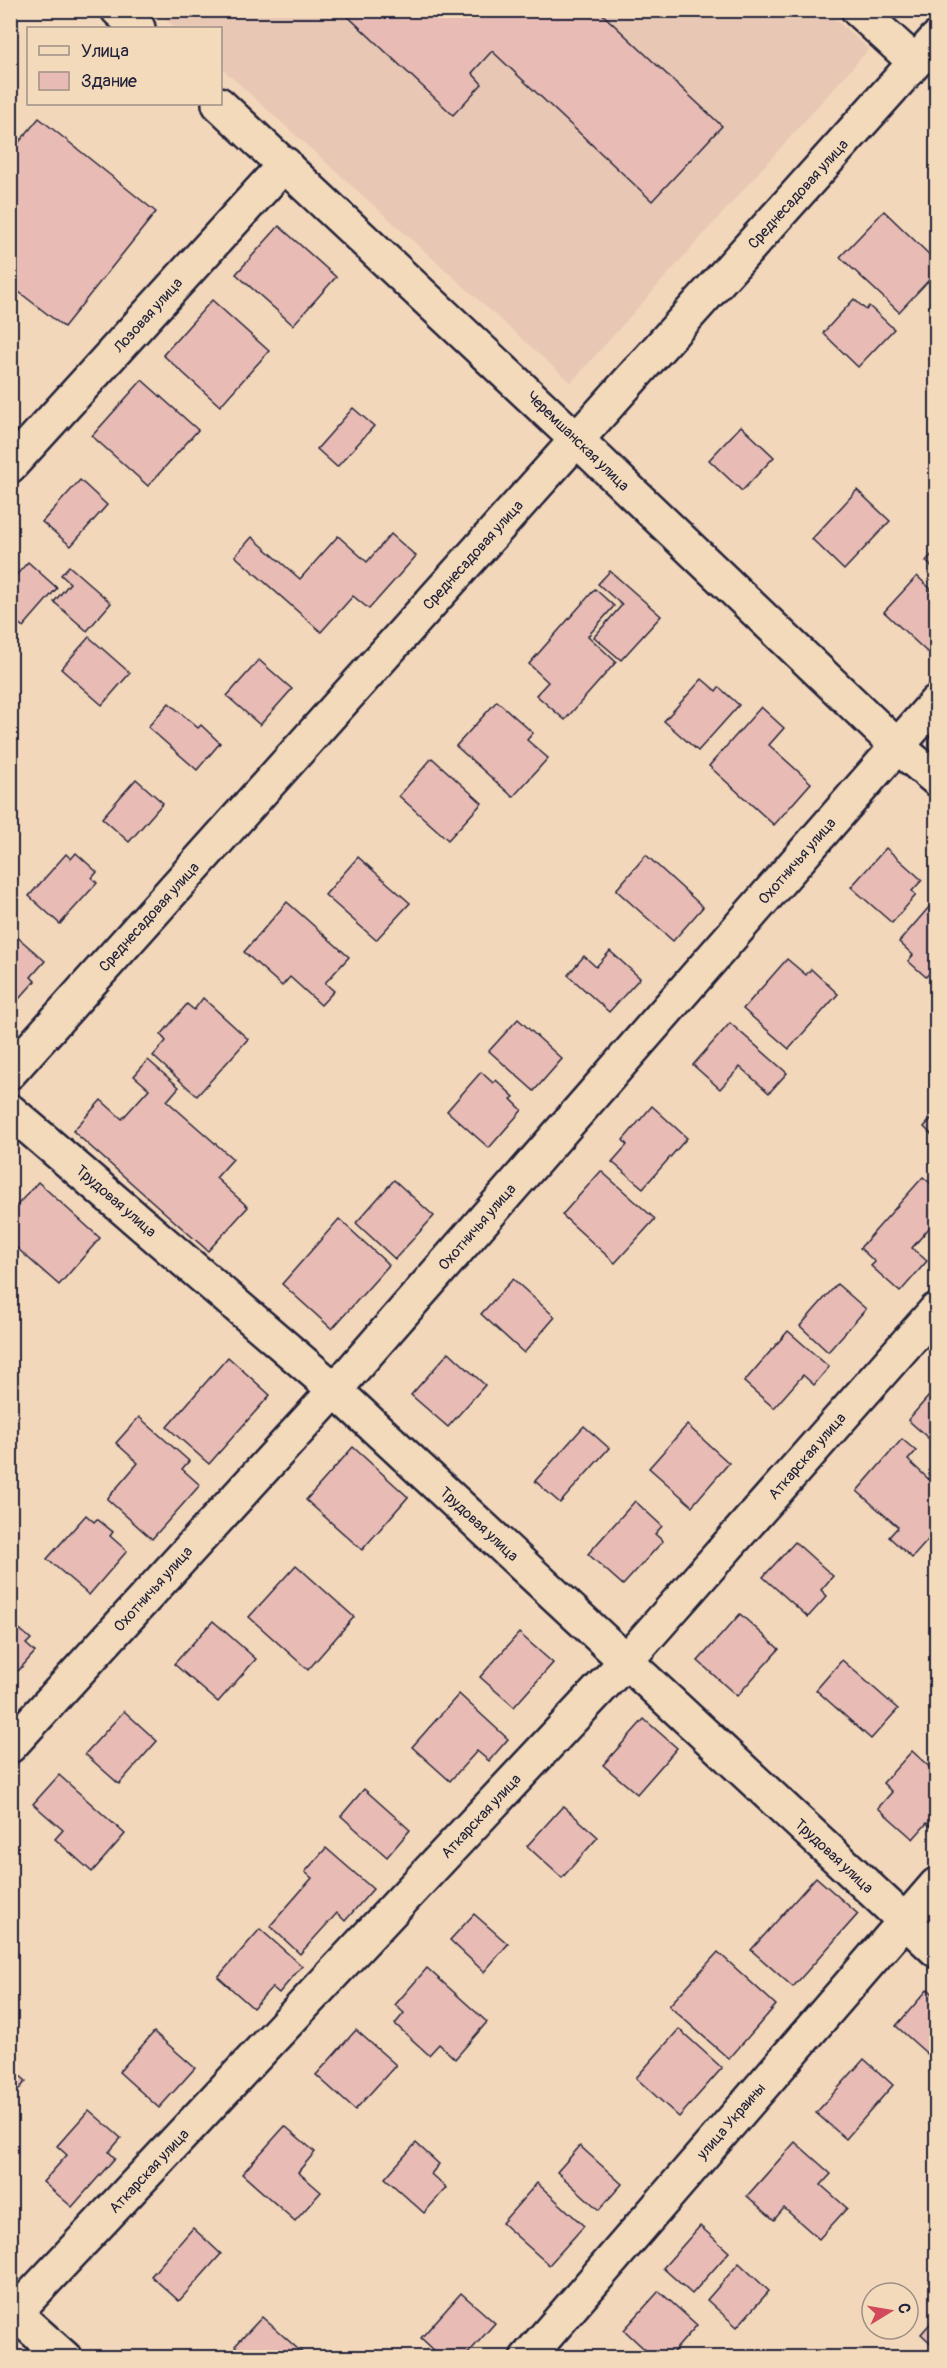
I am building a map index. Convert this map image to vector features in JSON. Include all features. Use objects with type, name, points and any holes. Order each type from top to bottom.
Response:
[{"type":"street","points":[[118,10],[137,27]]},
{"type":"street","points":[[858,10],[926,51]]},
{"type":"street","name":"Среднесадовая улица","points":[[10,1072],[926,51]]},
{"type":"street","name":"Черемшанская улица","points":[[220,105],[577,440],[897,746],[936,779]]},
{"type":"street","name":"Лозовая улица","points":[[10,466],[285,164]]},
{"type":"street","name":"Охотничья улица","points":[[10,1746],[335,1390],[936,702]]},
{"type":"street","name":"Трудовая улица","points":[[10,1111],[335,1390],[936,1950]]},
{"type":"street","name":"Аткарская улица","points":[[13,2311],[626,1661],[936,1310]]},
{"type":"street","name":"улица Украины","points":[[527,2358],[936,1885]]},
{"type":"street","points":[[13,2311],[65,2358]]},
{"type":"shaded area","points":[[156,11],[826,11],[869,49],[571,383],[222,69],[222,27],[175,27]]},
{"type":"building","points":[[341,10],[598,10],[722,126],[652,201],[492,51],[472,73],[482,84],[453,115]]},
{"type":"building","points":[[39,118],[156,212],[64,327],[10,285],[10,153]]},
{"type":"building","points":[[884,211],[936,261],[936,289],[928,281],[899,312],[840,257]]},
{"type":"building","points":[[279,226],[336,277],[293,325],[236,274]]},
{"type":"building","points":[[854,299],[866,310],[869,306],[894,329],[858,367],[823,333]]},
{"type":"building","points":[[212,300],[269,351],[220,406],[163,355]]},
{"type":"building","points":[[142,380],[198,430],[148,486],[92,436]]},
{"type":"building","points":[[353,408],[374,426],[337,467],[317,449]]},
{"type":"building","points":[[741,426],[774,457],[742,491],[709,460]]},
{"type":"building","points":[[80,480],[107,505],[71,546],[42,522]]},
{"type":"building","points":[[857,490],[890,521],[844,570],[812,539]]},
{"type":"building","points":[[391,534],[416,556],[369,609],[353,596],[321,632],[235,556],[252,537],[300,579],[338,536],[367,562]]},
{"type":"building","points":[[936,550],[936,571],[926,561]]},
{"type":"building","points":[[28,562],[57,588],[23,627],[10,616],[10,582]]},
{"type":"building","points":[[69,566],[111,603],[87,631],[54,602],[70,583],[61,575]]},
{"type":"building","points":[[610,571],[661,616],[621,660],[594,637],[622,605],[598,584]]},
{"type":"building","points":[[917,576],[936,594],[936,642],[927,652],[884,612]]},
{"type":"building","points":[[595,589],[614,606],[588,636],[616,662],[565,720],[536,695],[548,682],[529,664]]},
{"type":"building","points":[[89,637],[130,673],[102,705],[61,669]]},
{"type":"building","points":[[259,660],[292,689],[260,725],[227,696]]},
{"type":"building","points":[[702,679],[716,691],[719,687],[739,705],[698,751],[664,721]]},
{"type":"building","points":[[497,701],[533,733],[527,740],[548,758],[513,797],[456,746]]},
{"type":"building","points":[[169,703],[198,728],[201,725],[220,743],[197,770],[148,727]]},
{"type":"building","points":[[761,707],[784,728],[769,745],[811,783],[774,825],[709,766]]},
{"type":"building","points":[[432,758],[482,803],[448,840],[399,796]]},
{"type":"building","points":[[136,779],[163,803],[129,842],[102,818]]},
{"type":"building","points":[[886,848],[922,880],[912,891],[916,895],[892,923],[851,887]]},
{"type":"building","points":[[76,853],[97,872],[92,878],[97,883],[60,924],[29,896],[66,854],[71,859]]},
{"type":"building","points":[[646,855],[703,907],[673,941],[616,890]]},
{"type":"building","points":[[358,857],[410,903],[376,940],[325,895]]},
{"type":"building","points":[[936,899],[936,965],[926,977],[908,961],[913,955],[899,942]]},
{"type":"building","points":[[287,902],[349,957],[325,983],[334,991],[321,1005],[290,977],[282,986],[244,952]]},
{"type":"building","points":[[15,935],[45,961],[31,977],[35,981],[10,1009],[10,940]]},
{"type":"building","points":[[610,951],[640,978],[609,1012],[568,975],[584,956],[596,967]]},
{"type":"building","points":[[787,959],[806,975],[811,969],[838,994],[789,1049],[743,1009]]},
{"type":"building","points":[[203,998],[248,1039],[197,1096],[153,1056],[166,1041],[161,1035],[187,1004],[194,1010]]},
{"type":"building","points":[[518,1019],[562,1059],[534,1091],[489,1051]]},
{"type":"building","points":[[730,1023],[787,1073],[769,1093],[740,1067],[720,1089],[693,1065]]},
{"type":"building","points":[[148,1060],[179,1087],[167,1101],[233,1159],[216,1178],[248,1207],[208,1251],[73,1131],[101,1100],[122,1119],[149,1089],[134,1076]]},
{"type":"building","points":[[481,1072],[493,1083],[496,1080],[514,1097],[511,1099],[522,1110],[489,1148],[447,1111]]},
{"type":"building","points":[[652,1106],[687,1138],[643,1188],[612,1162],[627,1145],[623,1140]]},
{"type":"building","points":[[936,1113],[936,1139],[924,1127]]},
{"type":"building","points":[[601,1171],[655,1219],[615,1263],[562,1215]]},
{"type":"building","points":[[923,1177],[936,1188],[936,1220],[912,1248],[927,1261],[900,1292],[871,1266],[875,1262],[860,1248]]},
{"type":"building","points":[[394,1180],[434,1216],[395,1259],[356,1223]]},
{"type":"building","points":[[38,1182],[100,1238],[59,1285],[10,1242],[10,1213]]},
{"type":"building","points":[[339,1219],[389,1265],[332,1329],[282,1284]]},
{"type":"building","points":[[513,1279],[555,1317],[524,1353],[481,1314]]},
{"type":"building","points":[[837,1284],[866,1309],[828,1352],[800,1326]]},
{"type":"building","points":[[788,1331],[829,1367],[814,1385],[803,1375],[774,1408],[744,1382]]},
{"type":"building","points":[[449,1352],[485,1385],[448,1427],[411,1395]]},
{"type":"building","points":[[228,1357],[270,1395],[209,1464],[167,1427]]},
{"type":"building","points":[[936,1388],[936,1445],[908,1420]]},
{"type":"building","points":[[139,1417],[189,1461],[182,1469],[200,1485],[152,1539],[107,1499],[138,1463],[116,1443]]},
{"type":"building","points":[[687,1425],[729,1463],[692,1506],[649,1468]]},
{"type":"building","points":[[584,1426],[609,1448],[560,1503],[535,1481]]},
{"type":"building","points":[[902,1439],[916,1451],[908,1460],[936,1486],[936,1531],[912,1558],[889,1537],[898,1527],[857,1491]]},
{"type":"building","points":[[353,1447],[408,1497],[362,1550],[306,1500]]},
{"type":"building","points":[[635,1501],[662,1526],[655,1534],[663,1541],[623,1585],[588,1554]]},
{"type":"building","points":[[86,1515],[94,1522],[97,1519],[113,1532],[110,1536],[127,1551],[89,1595],[47,1559]]},
{"type":"building","points":[[795,1542],[833,1576],[821,1590],[827,1596],[808,1617],[763,1577]]},
{"type":"building","points":[[296,1565],[354,1617],[308,1670],[249,1617]]},
{"type":"building","points":[[740,1614],[779,1649],[737,1696],[698,1661]]},
{"type":"building","points":[[10,1621],[31,1639],[26,1644],[35,1652],[10,1680]]},
{"type":"building","points":[[213,1621],[256,1659],[218,1702],[174,1664]]},
{"type":"building","points":[[519,1633],[553,1663],[514,1707],[480,1677]]},
{"type":"building","points":[[842,1660],[898,1709],[871,1739],[816,1690]]},
{"type":"building","points":[[459,1694],[508,1739],[489,1761],[477,1751],[450,1781],[412,1747]]},
{"type":"building","points":[[124,1711],[157,1741],[119,1784],[85,1754]]},
{"type":"building","points":[[644,1719],[677,1748],[637,1794],[603,1765]]},
{"type":"building","points":[[912,1751],[936,1773],[936,1831],[927,1823],[913,1839],[878,1808],[892,1792],[883,1783]]},
{"type":"building","points":[[59,1775],[125,1834],[92,1872],[55,1839],[63,1830],[33,1804]]},
{"type":"building","points":[[364,1789],[410,1830],[387,1857],[341,1816]]},
{"type":"building","points":[[563,1806],[598,1837],[562,1878],[527,1846]]},
{"type":"building","points":[[326,1848],[373,1889],[345,1921],[337,1913],[300,1954],[270,1926],[312,1878],[305,1872]]},
{"type":"building","points":[[816,1877],[858,1914],[793,1987],[751,1950]]},
{"type":"building","points":[[474,1914],[508,1944],[484,1972],[450,1940]]},
{"type":"building","points":[[260,1929],[302,1966],[279,1993],[272,1987],[253,2008],[218,1977]]},
{"type":"building","points":[[718,1952],[776,2005],[729,2059],[669,2006]]},
{"type":"building","points":[[427,1968],[487,2022],[455,2059],[439,2044],[429,2055],[395,2024],[404,2013],[395,2005]]},
{"type":"building","points":[[928,1989],[936,1997],[936,2055],[933,2059],[896,2026]]},
{"type":"building","points":[[679,2029],[722,2068],[679,2117],[636,2078]]},
{"type":"building","points":[[356,2030],[396,2065],[355,2110],[316,2075]]},
{"type":"building","points":[[154,2032],[195,2068],[159,2108],[119,2072]]},
{"type":"building","points":[[10,2044],[20,2053],[10,2064]]},
{"type":"building","points":[[864,2059],[893,2085],[846,2139],[816,2113]]},
{"type":"building","points":[[10,2067],[26,2081],[10,2100]]},
{"type":"building","points":[[89,2110],[121,2138],[109,2152],[115,2158],[72,2207],[43,2182],[67,2155],[57,2146]]},
{"type":"building","points":[[285,2126],[315,2152],[298,2172],[321,2192],[295,2221],[242,2174]]},
{"type":"building","points":[[795,2142],[831,2174],[821,2185],[847,2208],[819,2239],[784,2208],[774,2220],[747,2196]]},
{"type":"building","points":[[416,2143],[439,2164],[431,2174],[446,2188],[424,2213],[385,2178]]},
{"type":"building","points":[[580,2146],[622,2184],[599,2210],[557,2172]]},
{"type":"building","points":[[537,2183],[584,2226],[549,2265],[502,2223]]},
{"type":"building","points":[[700,2226],[729,2252],[692,2294],[663,2268]]},
{"type":"building","points":[[193,2228],[221,2254],[179,2301],[151,2276]]},
{"type":"building","points":[[739,2263],[769,2291],[737,2327],[707,2300]]},
{"type":"building","points":[[659,2291],[697,2325],[668,2358],[654,2358],[624,2330]]},
{"type":"building","points":[[461,2293],[495,2323],[464,2358],[429,2358],[435,2351],[421,2338]]},
{"type":"building","points":[[262,2317],[308,2358],[248,2358],[235,2346]]},
{"type":"building","points":[[936,2317],[936,2348],[921,2334]]}]
